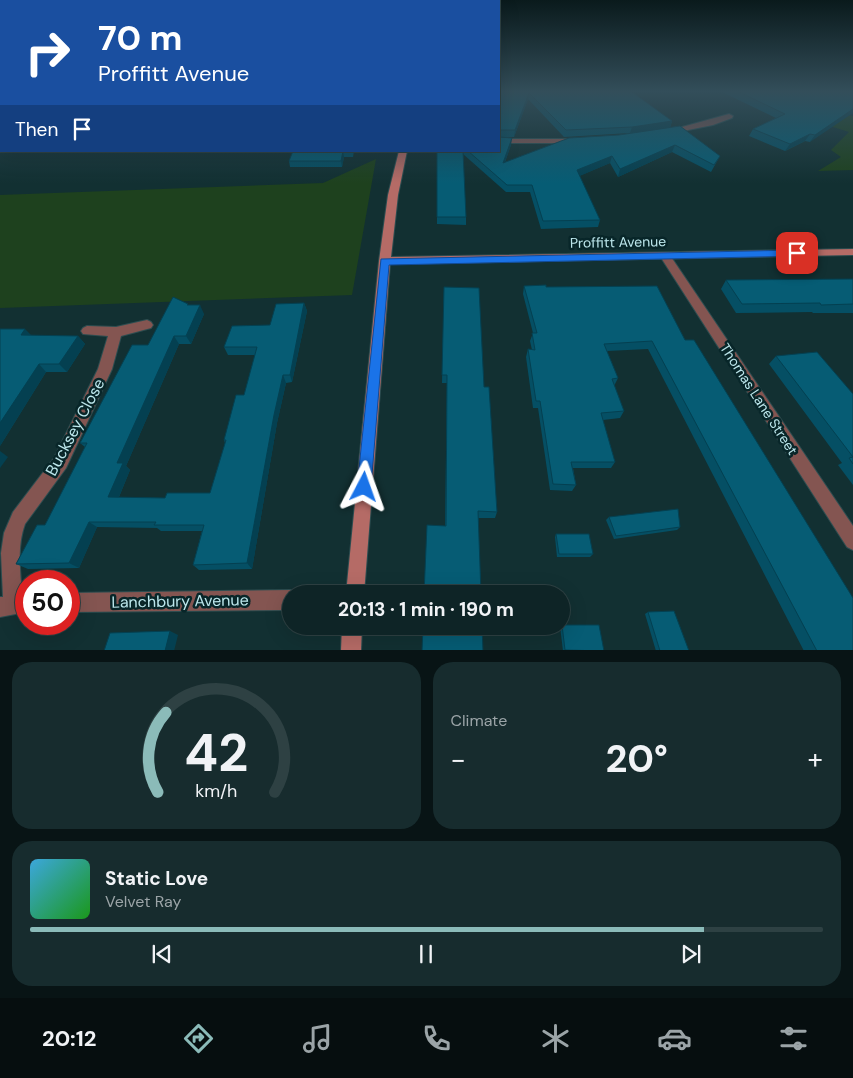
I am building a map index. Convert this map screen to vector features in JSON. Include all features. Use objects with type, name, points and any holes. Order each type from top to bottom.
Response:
[{"type":"main road","points":[[356,585],[384,262],[403,152]]},
{"type":"main road","name":"Proffitt Avenue","points":[[384,262],[853,252]]},
{"type":"main road","points":[[351,650],[352,635]]},
{"type":"street","points":[[662,134],[709,122]]},
{"type":"street","points":[[500,141],[588,141]]},
{"type":"street","name":"Thomas Lane Street","points":[[665,256],[853,542]]},
{"type":"street","points":[[87,331],[116,332],[147,326]]},
{"type":"street","name":"Bucksey Close","points":[[13,605],[10,553],[16,525],[19,518],[60,463],[105,368],[116,332]]},
{"type":"street","name":"Lanchbury Avenue","points":[[80,603],[282,600]]},
{"type":"green space","points":[[807,122],[853,122],[853,170],[818,171],[841,157],[831,150],[849,132]]},
{"type":"green space","points":[[376,159],[352,295],[0,308],[0,195],[323,183]]},
{"type":"building","points":[[500,122],[518,122],[515,130],[500,130]]},
{"type":"building","points":[[558,122],[663,122],[632,127],[566,130]]},
{"type":"building","points":[[767,122],[834,122],[815,135],[810,134],[790,144],[753,129]]},
{"type":"building","points":[[680,126],[720,156],[714,165],[675,145],[620,169],[612,156],[577,170],[600,220],[543,221],[532,185],[507,185],[469,152],[500,152],[500,137],[512,138],[503,163],[569,138],[619,135]]},
{"type":"building","points":[[293,152],[343,152],[341,161],[289,161]]},
{"type":"building","points":[[437,152],[463,152],[466,217],[437,217]]},
{"type":"building","points":[[853,279],[853,304],[821,305],[820,303],[742,304],[726,280]]},
{"type":"building","points":[[524,286],[657,286],[685,340],[694,340],[853,598],[853,650],[816,650],[652,341],[604,344],[618,378],[612,379],[624,411],[601,413],[615,462],[571,462],[576,485],[553,484],[540,401],[536,401],[528,349],[535,350],[532,333],[537,333]]},
{"type":"building","points":[[444,287],[479,288],[484,387],[489,387],[497,512],[478,511],[481,585],[424,585],[427,525],[446,526],[447,375],[442,375]]},
{"type":"building","points":[[173,297],[187,305],[200,305],[186,336],[174,336],[117,463],[123,463],[108,497],[165,498],[167,493],[210,493],[226,440],[224,440],[236,395],[244,395],[257,347],[224,347],[232,326],[270,325],[276,304],[304,303],[290,375],[283,375],[274,415],[247,563],[193,565],[204,525],[154,525],[156,522],[89,522],[69,563],[16,564],[37,525],[45,525],[87,443],[80,443],[132,345],[148,345]]},
{"type":"building","points":[[0,329],[25,329],[21,335],[78,336],[59,364],[39,364],[0,423]]},
{"type":"building","points":[[817,352],[853,394],[853,457],[776,356]]},
{"type":"building","points":[[678,509],[680,527],[616,536],[609,517]]},
{"type":"building","points":[[556,534],[589,534],[593,554],[559,554]]},
{"type":"building","points":[[674,611],[689,650],[660,650],[648,612]]},
{"type":"building","points":[[570,625],[599,625],[604,650],[565,650],[563,635],[570,635]]},
{"type":"building","points":[[170,631],[165,650],[104,650],[110,633]]},
{"type":"building","points":[[423,635],[482,635],[483,650],[422,650]]},
{"type":"route","points":[[364,487],[384,262],[797,253]]}]
